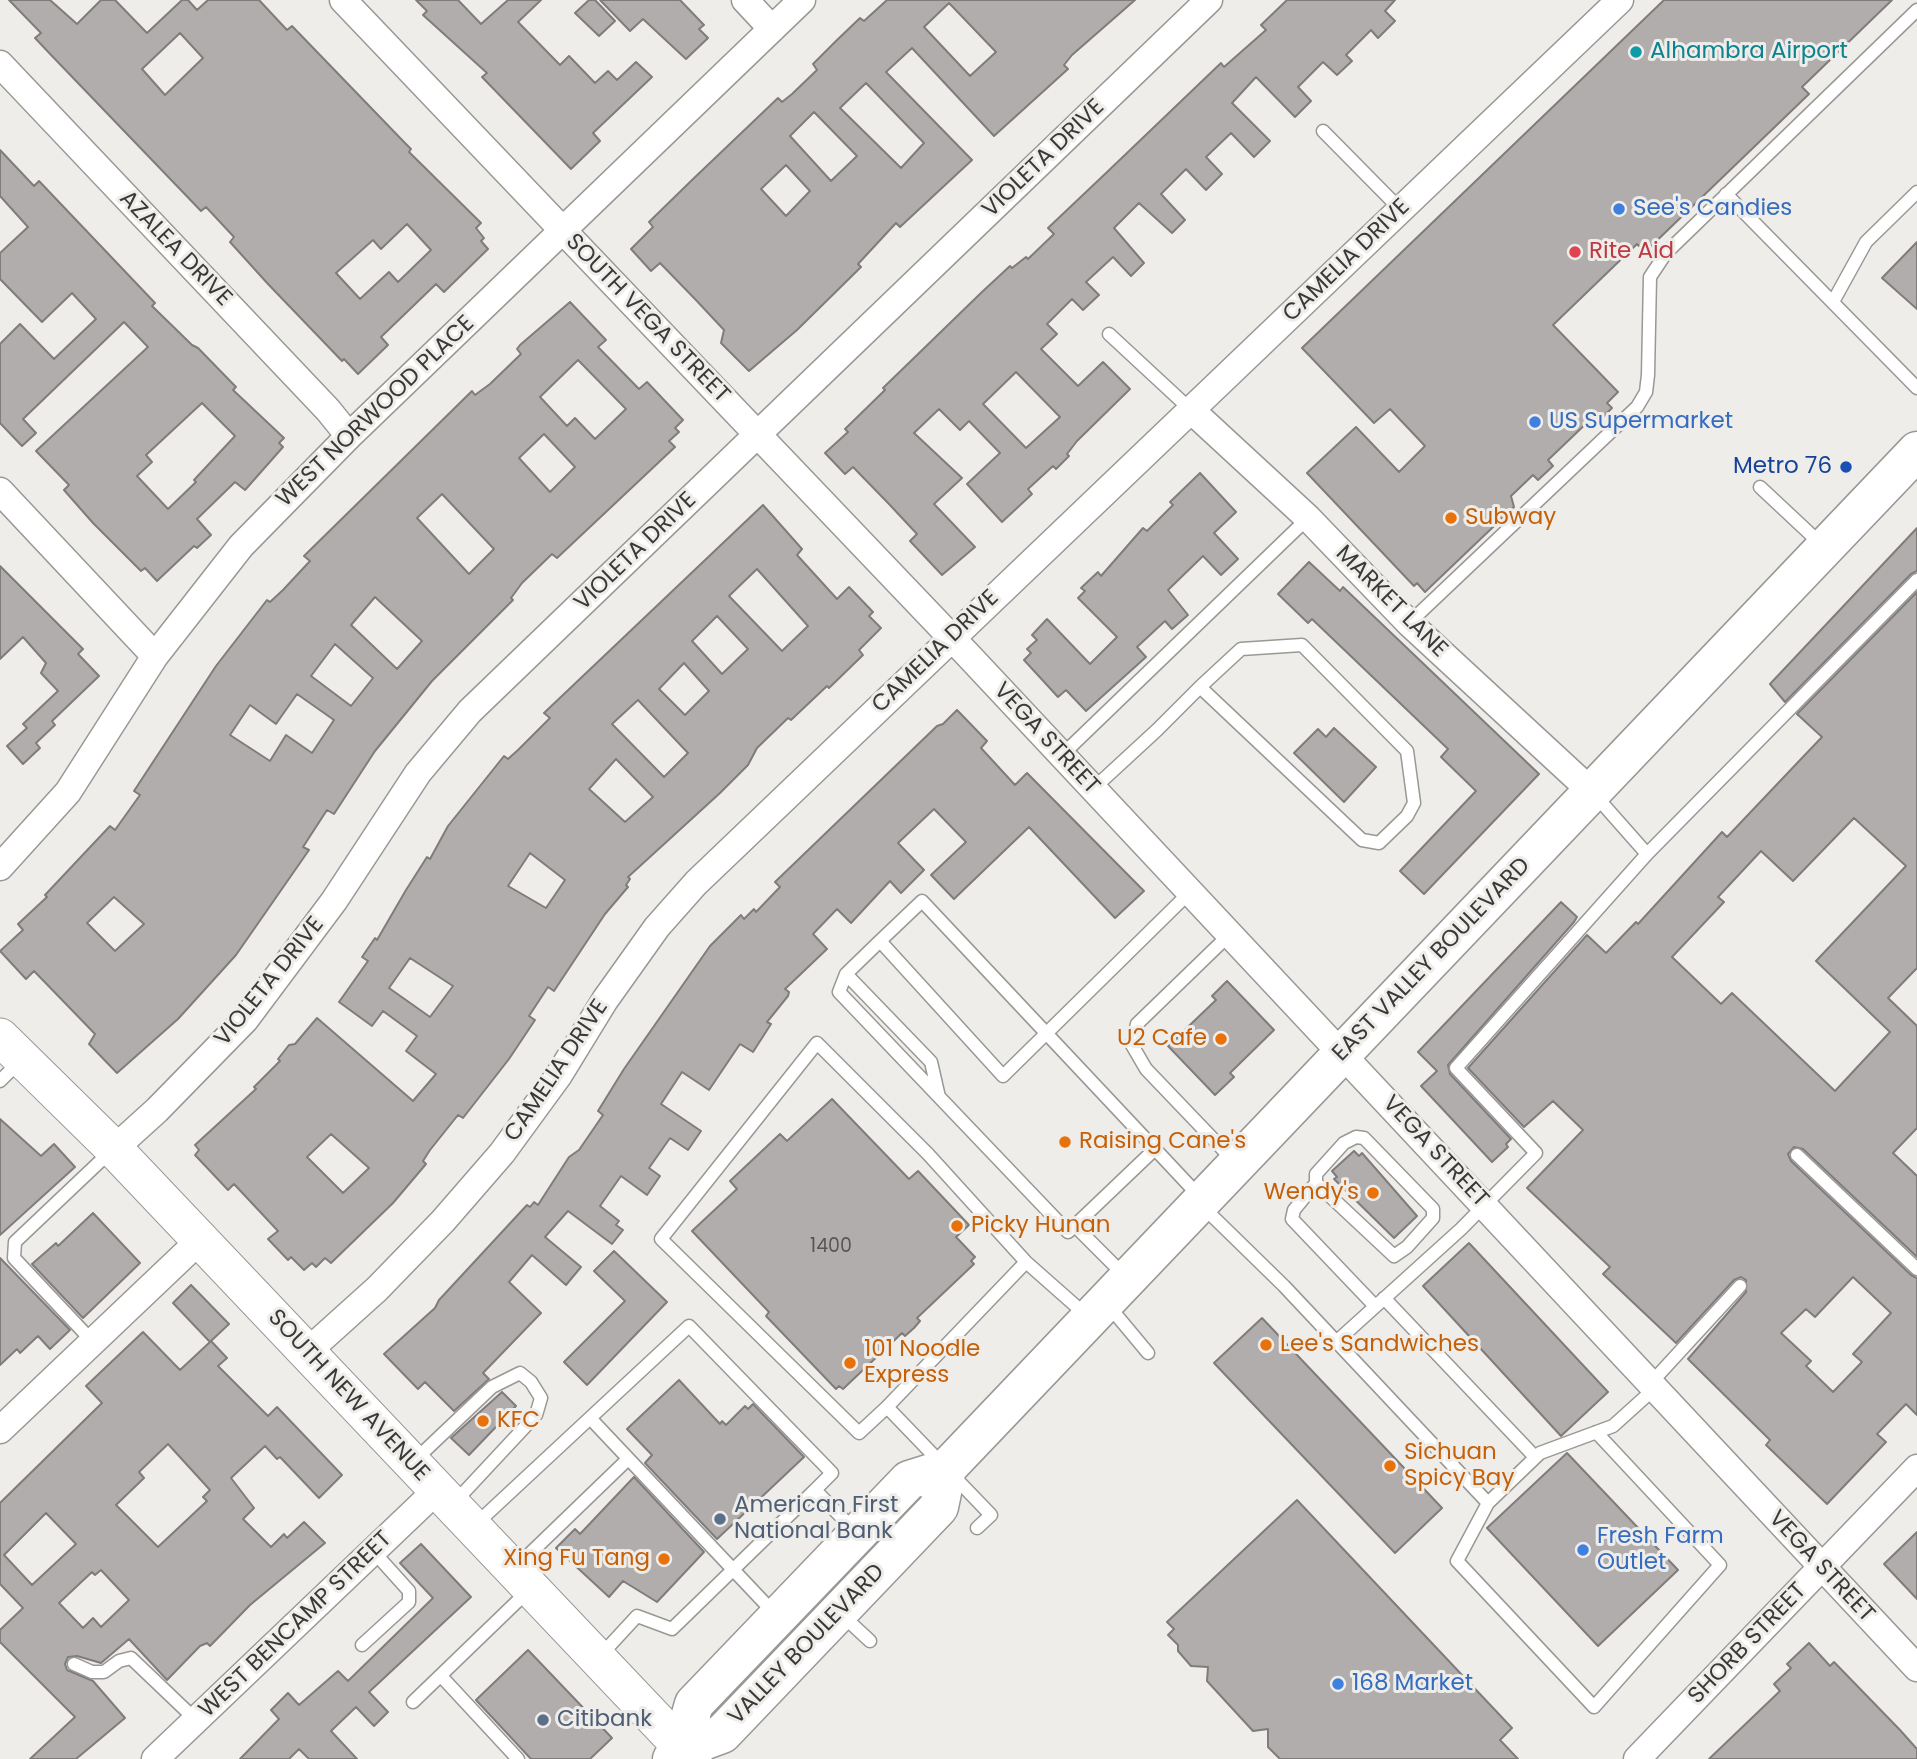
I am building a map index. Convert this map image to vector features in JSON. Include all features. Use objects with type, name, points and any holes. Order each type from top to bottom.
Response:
[{"type":"main road","name":"EAST VALLEY BOULEVARD","points":[[947,1468],[1917,451]]},
{"type":"main road","name":"SOUTH NEW AVENUE","points":[[7,1059],[114,1149],[598,1658],[682,1756]]},
{"type":"main road","name":"VALLEY BOULEVARD","points":[[947,1468],[939,1507],[722,1734],[682,1756],[694,1704],[909,1480],[947,1468]]},
{"type":"street","name":"SOUTH VEGA STREET","points":[[343,0],[950,638]]},
{"type":"street","points":[[745,0],[772,29]]},
{"type":"street","name":"WEST NORWOOD PLACE","points":[[0,867],[68,792],[155,656],[242,545],[349,436],[802,0]]},
{"type":"street","name":"VIOLETA DRIVE","points":[[114,1149],[157,1110],[245,1020],[334,901],[418,773],[470,711],[1209,0]]},
{"type":"street","name":"CAMELIA DRIVE","points":[[307,1352],[443,1221],[502,1153],[559,1075],[605,1000],[657,927],[696,883],[1620,0]]},
{"type":"street","name":"AZALEA DRIVE","points":[[0,64],[334,416],[349,436]]},
{"type":"street","name":"MARKET LANE","points":[[1191,410],[1308,518],[1409,623],[1592,792]]},
{"type":"street","points":[[0,491],[155,656]]},
{"type":"street","name":"VEGA STREET","points":[[950,638],[1343,1053],[1917,1668]]},
{"type":"street","points":[[0,1430],[200,1240]]},
{"type":"street","name":"SHORB STREET","points":[[1637,1759],[1917,1468]]},
{"type":"street","name":"WEST BENCAMP STREET","points":[[155,1759],[373,1551],[453,1508]]},
{"type":"lane","points":[[1409,623],[1637,407],[1646,392],[1648,375],[1650,277],[1672,247],[1917,10]]},
{"type":"lane","points":[[1323,131],[1401,210]]},
{"type":"lane","points":[[1834,300],[1866,242],[1917,192]]},
{"type":"lane","points":[[1726,194],[1834,300],[1917,388]]},
{"type":"lane","points":[[1109,334],[1191,410]]},
{"type":"lane","points":[[1760,487],[1825,548]]},
{"type":"lane","points":[[1061,756],[1308,518]]},
{"type":"lane","points":[[1336,1342],[1536,1153],[1456,1068],[1647,854],[1917,580]]},
{"type":"lane","points":[[1093,789],[1200,687],[1241,649],[1302,645],[1407,751],[1414,803],[1407,816],[1379,844],[1362,840],[1200,687]]},
{"type":"lane","points":[[1592,792],[1647,854]]},
{"type":"lane","points":[[880,941],[1003,1076],[1190,892]]},
{"type":"lane","points":[[1156,1149],[1069,1232],[839,992],[846,974],[922,901],[1156,1149],[1201,1202],[1488,1503]]},
{"type":"lane","points":[[1230,934],[1137,1024],[1132,1034],[1132,1045],[1142,1064],[1237,1164]]},
{"type":"lane","points":[[846,974],[931,1062],[939,1099]]},
{"type":"lane","points":[[1026,1262],[859,1433],[661,1239],[817,1042],[928,1154],[1026,1262],[1107,1299]]},
{"type":"lane","points":[[1316,1183],[1394,1256],[1407,1247],[1433,1218],[1433,1209],[1364,1138],[1356,1137],[1344,1143],[1316,1174],[1316,1183],[1294,1210],[1292,1219],[1535,1457]]},
{"type":"lane","points":[[93,1342],[14,1258],[15,1242],[114,1149]]},
{"type":"lane","points":[[1797,1155],[1917,1269]]},
{"type":"lane","points":[[1075,1226],[1107,1299],[1148,1353]]},
{"type":"lane","points":[[1596,1432],[1720,1565],[1594,1707],[1457,1560],[1488,1503],[1535,1457],[1540,1453],[1596,1432],[1613,1426],[1652,1387],[1740,1286]]},
{"type":"lane","points":[[453,1508],[590,1418],[689,1326],[832,1473],[672,1629],[637,1616],[598,1658]]},
{"type":"lane","points":[[411,1464],[492,1387],[520,1373],[531,1382],[541,1398],[536,1415],[453,1508]]},
{"type":"lane","points":[[887,1407],[991,1515],[978,1528]]},
{"type":"lane","points":[[590,1418],[778,1617]]},
{"type":"lane","points":[[413,1702],[441,1676],[628,1459]]},
{"type":"lane","points":[[815,1490],[857,1534]]},
{"type":"lane","points":[[362,1645],[409,1602],[409,1591],[373,1551]]},
{"type":"lane","points":[[839,1612],[870,1641]]},
{"type":"lane","points":[[74,1664],[92,1672],[104,1672],[119,1661],[131,1657],[196,1720]]},
{"type":"lane","points":[[441,1676],[518,1759]]},
{"type":"building","points":[[9,0],[50,0],[77,24],[101,0],[115,0],[147,33],[182,0],[188,0],[197,10],[208,0],[259,0],[287,30],[292,26],[411,149],[409,152],[481,223],[476,228],[484,238],[481,241],[488,249],[444,292],[436,284],[381,337],[388,345],[358,374],[344,359],[342,361],[268,284],[230,242],[234,237],[206,207],[201,211],[35,38],[41,33]],"holes":[[[180,33],[203,58],[165,95],[142,69]],[[407,224],[431,250],[398,282],[389,272],[360,299],[336,273],[373,240],[381,249]]]},
{"type":"building","points":[[416,0],[458,0],[481,24],[508,0],[541,0],[518,22],[560,65],[569,56],[595,83],[608,71],[617,80],[636,62],[652,77],[593,133],[600,141],[571,169],[482,77],[487,73],[423,15],[427,11]]},
{"type":"building","points":[[589,0],[595,0],[615,21],[599,36],[575,13]]},
{"type":"building","points":[[600,0],[680,0],[704,25],[699,29],[708,38],[686,59],[643,19],[630,31]]},
{"type":"building","points":[[887,0],[1135,0],[1072,55],[1064,65],[1068,69],[994,136],[912,48],[886,72],[972,160],[900,227],[896,223],[858,264],[861,267],[797,330],[749,371],[721,343],[724,330],[695,299],[660,263],[651,271],[631,249],[653,227],[649,222],[778,98],[782,102],[817,70],[813,64],[860,18],[864,21]],"holes":[[[949,3],[996,52],[970,76],[924,27]],[[866,83],[924,143],[901,168],[840,108]],[[814,112],[857,156],[831,181],[790,136]],[[786,165],[810,191],[786,216],[761,189]]]},
{"type":"building","points":[[1287,0],[1395,0],[1385,11],[1395,21],[1378,38],[1371,30],[1346,55],[1352,61],[1337,75],[1323,62],[1298,87],[1311,101],[1295,117],[1256,77],[1232,103],[1270,141],[1254,157],[1231,133],[1206,157],[1222,174],[1206,190],[1186,169],[1161,194],[1185,220],[1172,233],[1139,203],[1114,228],[1144,263],[1131,276],[1113,257],[1086,282],[1099,295],[1083,310],[1072,299],[1047,324],[1057,334],[1041,349],[1078,386],[1103,362],[1130,389],[1077,441],[1067,454],[1069,456],[1056,469],[1053,466],[1028,489],[1032,494],[1002,522],[967,484],[1000,453],[969,421],[960,430],[939,409],[914,433],[962,478],[934,504],[975,547],[942,575],[910,541],[917,534],[889,504],[853,467],[845,474],[825,453],[848,432],[845,429],[885,390],[883,388],[982,292],[1010,266],[1012,268],[1026,257],[1028,259],[1054,234],[1048,228],[1221,63],[1224,67],[1266,30],[1261,25]],"holes":[[[1016,372],[1060,417],[1026,448],[983,404]]]},
{"type":"building","points":[[1664,0],[1892,0],[1802,87],[1809,94],[1645,252],[1637,244],[1553,325],[1618,392],[1607,403],[1612,408],[1598,422],[1593,417],[1548,460],[1553,466],[1538,480],[1533,475],[1511,496],[1514,507],[1425,592],[1417,583],[1414,586],[1307,473],[1356,427],[1399,472],[1425,446],[1390,409],[1374,423],[1302,348]]},
{"type":"building","points":[[0,150],[34,186],[39,181],[155,303],[152,306],[198,348],[236,387],[233,390],[284,438],[279,443],[283,447],[245,490],[235,482],[197,519],[211,535],[197,548],[194,546],[157,581],[145,568],[141,571],[93,523],[64,490],[69,485],[36,451],[148,347],[124,322],[23,419],[36,433],[22,446],[0,423],[0,344],[20,324],[54,359],[96,319],[72,293],[42,322],[0,279],[0,253],[28,227],[0,196]],"holes":[[[202,403],[235,436],[194,480],[196,482],[168,509],[137,476],[152,462],[146,455]]]},
{"type":"building","points":[[1917,242],[1917,309],[1882,278]]},
{"type":"building","points":[[570,302],[606,340],[598,347],[639,389],[647,382],[683,420],[675,428],[679,432],[669,441],[675,447],[557,558],[552,554],[522,583],[511,598],[513,600],[432,681],[375,751],[334,814],[327,810],[303,847],[309,850],[236,955],[178,1019],[117,1073],[89,1044],[95,1034],[34,971],[26,979],[0,951],[23,930],[18,924],[47,897],[45,895],[110,826],[115,830],[140,795],[134,791],[216,666],[267,600],[270,602],[310,561],[304,556],[472,391],[475,395],[490,384],[521,354],[517,349]],"holes":[[[578,360],[626,409],[595,439],[575,418],[567,426],[540,397]],[[544,434],[575,467],[550,492],[519,458]],[[442,494],[494,549],[469,574],[417,518]],[[375,597],[422,641],[397,669],[351,625]],[[335,644],[373,678],[351,706],[311,676]],[[297,694],[334,720],[312,753],[286,735],[270,761],[230,735],[250,705],[276,724]],[[114,897],[144,924],[115,951],[87,923]]]},
{"type":"building","points":[[1200,473],[1236,512],[1214,533],[1238,559],[1221,575],[1203,556],[1168,590],[1188,615],[1172,629],[1165,621],[1137,647],[1146,657],[1086,711],[1066,690],[1058,697],[1024,660],[1031,653],[1027,649],[1037,640],[1032,635],[1047,619],[1090,664],[1117,637],[1078,598],[1085,591],[1081,588],[1098,572],[1101,576],[1143,528],[1147,531],[1173,505],[1170,502]]},
{"type":"building","points":[[763,505],[802,549],[797,555],[837,599],[849,587],[873,612],[869,616],[881,628],[859,650],[863,655],[791,720],[788,718],[757,748],[748,765],[720,793],[628,877],[628,887],[605,914],[554,991],[548,987],[529,1016],[535,1020],[509,1059],[463,1118],[458,1115],[430,1150],[423,1161],[426,1164],[393,1203],[331,1263],[325,1258],[316,1267],[312,1263],[304,1270],[291,1257],[288,1260],[268,1239],[278,1231],[234,1184],[228,1190],[195,1155],[199,1150],[195,1145],[256,1089],[254,1087],[280,1061],[278,1059],[289,1045],[295,1044],[317,1018],[413,1101],[436,1074],[406,1051],[417,1036],[383,1011],[372,1026],[339,1002],[368,961],[362,957],[375,938],[377,940],[427,857],[430,859],[448,826],[504,756],[508,759],[550,718],[544,713]],"holes":[[[757,569],[808,626],[782,651],[729,596]],[[717,616],[748,649],[722,674],[692,641]],[[684,663],[709,691],[685,715],[659,689]],[[638,700],[688,753],[664,777],[612,724]],[[616,759],[653,797],[625,822],[589,789]],[[530,853],[565,880],[546,908],[508,886]],[[410,958],[453,986],[430,1017],[389,988]],[[331,1134],[369,1168],[343,1193],[307,1157]]]},
{"type":"building","points":[[1917,528],[1917,571],[1785,702],[1770,684]]},
{"type":"building","points":[[1309,562],[1340,591],[1343,587],[1539,774],[1424,894],[1400,871],[1476,791],[1441,757],[1448,749],[1312,619],[1308,623],[1278,594]]},
{"type":"building","points":[[0,566],[83,649],[78,654],[99,676],[52,721],[55,725],[36,743],[40,748],[23,764],[7,746],[27,728],[23,724],[58,691],[41,673],[46,663],[23,637],[0,659]]},
{"type":"building","points":[[1917,592],[1917,968],[1888,998],[1917,1026],[1917,1128],[1893,1153],[1917,1176],[1917,1257],[1803,1149],[1794,1147],[1788,1154],[1791,1161],[1917,1278],[1917,1415],[1906,1404],[1877,1434],[1886,1442],[1827,1504],[1766,1445],[1770,1440],[1688,1359],[1746,1292],[1746,1280],[1741,1277],[1734,1280],[1676,1343],[1603,1274],[1610,1267],[1527,1188],[1583,1130],[1553,1101],[1524,1127],[1468,1068],[1587,935],[1606,953],[1636,922],[1638,924],[1722,832],[1727,837],[1822,737],[1797,714]],"holes":[[[1854,818],[1906,866],[1816,961],[1890,1032],[1835,1091],[1732,993],[1721,1004],[1672,957],[1724,902],[1718,897],[1761,851],[1793,881]],[[1853,1277],[1891,1313],[1853,1354],[1862,1362],[1833,1392],[1806,1366],[1811,1361],[1781,1333],[1806,1309],[1815,1317]]]},
{"type":"building","points":[[957,710],[987,741],[981,748],[1015,785],[1027,773],[1144,891],[1115,918],[1029,827],[954,899],[931,875],[966,842],[934,809],[898,843],[924,870],[901,893],[890,881],[851,923],[837,909],[813,934],[827,949],[785,989],[789,992],[788,996],[767,1022],[771,1024],[753,1052],[740,1044],[709,1090],[682,1072],[661,1104],[701,1131],[688,1150],[670,1138],[649,1168],[660,1176],[647,1195],[621,1176],[600,1206],[619,1221],[616,1225],[623,1230],[612,1244],[568,1211],[545,1237],[581,1267],[566,1285],[532,1255],[509,1282],[541,1313],[483,1373],[489,1379],[454,1411],[425,1382],[418,1389],[384,1354],[435,1308],[439,1300],[527,1205],[530,1207],[534,1202],[538,1205],[569,1157],[579,1150],[603,1115],[598,1111],[624,1069],[710,946],[741,915],[744,919],[754,909],[756,912],[780,887],[775,882],[937,726],[943,724]]},
{"type":"building","points":[[1334,728],[1376,767],[1344,802],[1294,753],[1318,729],[1326,737]]},
{"type":"building","points":[[1561,902],[1577,917],[1574,922],[1448,1065],[1450,1074],[1511,1139],[1506,1144],[1508,1147],[1492,1162],[1421,1086],[1437,1071],[1418,1052]]},
{"type":"building","points":[[1227,981],[1274,1030],[1230,1073],[1234,1077],[1215,1095],[1168,1046],[1216,1000],[1212,996]]},
{"type":"building","points":[[832,1099],[909,1179],[918,1171],[969,1225],[956,1237],[975,1257],[971,1261],[974,1264],[917,1318],[920,1321],[914,1328],[905,1336],[902,1333],[843,1389],[839,1386],[836,1389],[766,1316],[769,1312],[692,1231],[737,1189],[730,1181],[780,1134],[787,1141]]},
{"type":"building","points":[[0,1119],[41,1156],[54,1144],[75,1167],[0,1235]]},
{"type":"building","points":[[1354,1151],[1359,1156],[1362,1153],[1417,1216],[1394,1238],[1334,1179],[1337,1177],[1332,1171]]},
{"type":"building","points":[[93,1213],[140,1263],[83,1318],[32,1264],[56,1243],[58,1246]]},
{"type":"building","points":[[1469,1243],[1608,1392],[1561,1436],[1423,1286]]},
{"type":"building","points":[[614,1251],[667,1302],[587,1385],[564,1362],[625,1301],[594,1271]]},
{"type":"building","points":[[0,1258],[70,1330],[50,1349],[38,1336],[20,1353],[17,1349],[0,1365]]},
{"type":"building","points":[[191,1285],[229,1324],[211,1341],[227,1358],[218,1366],[268,1416],[277,1407],[342,1475],[319,1498],[280,1457],[277,1459],[265,1446],[231,1478],[254,1508],[243,1519],[271,1547],[284,1534],[287,1538],[304,1522],[325,1543],[250,1605],[210,1646],[207,1643],[200,1646],[167,1680],[129,1639],[101,1663],[77,1656],[68,1657],[65,1664],[67,1670],[93,1681],[125,1718],[76,1759],[30,1759],[75,1717],[0,1642],[0,1630],[23,1608],[0,1584],[0,1503],[102,1403],[86,1386],[143,1332],[180,1370],[210,1342],[173,1303]],"holes":[[[168,1444],[210,1490],[203,1497],[207,1501],[158,1547],[116,1505],[144,1478],[139,1472]],[[46,1513],[76,1544],[32,1585],[4,1555]],[[101,1570],[129,1600],[101,1627],[93,1618],[83,1628],[59,1603],[92,1572],[95,1575]]]},
{"type":"building","points":[[1262,1318],[1442,1508],[1395,1553],[1214,1363]]},
{"type":"building","points":[[679,1380],[720,1424],[722,1421],[726,1425],[745,1406],[748,1409],[753,1404],[804,1457],[717,1539],[645,1463],[652,1455],[627,1429]]},
{"type":"building","points":[[502,1392],[516,1406],[469,1455],[451,1438]]},
{"type":"building","points":[[1567,1453],[1678,1570],[1598,1646],[1487,1528]]},
{"type":"building","points":[[634,1477],[704,1552],[657,1602],[623,1581],[609,1597],[556,1548],[575,1529],[580,1534]]},
{"type":"building","points":[[1297,1500],[1512,1728],[1500,1740],[1518,1759],[1280,1759],[1268,1747],[1268,1729],[1253,1731],[1207,1681],[1208,1667],[1191,1666],[1178,1651],[1178,1645],[1168,1635],[1174,1629],[1167,1622]]},
{"type":"building","points":[[1917,1532],[1917,1599],[1884,1564]]},
{"type":"building","points":[[421,1544],[471,1597],[369,1692],[388,1712],[374,1726],[356,1707],[331,1731],[357,1759],[309,1759],[299,1749],[289,1759],[240,1759],[279,1719],[271,1710],[288,1693],[299,1705],[338,1671],[348,1681],[433,1598],[400,1563]]},
{"type":"building","points":[[1809,1643],[1830,1666],[1834,1662],[1900,1730],[1917,1749],[1917,1759],[1709,1759],[1780,1691],[1774,1684],[1791,1668],[1787,1664]]},
{"type":"building","points":[[528,1650],[612,1738],[590,1759],[531,1759],[476,1700]]},
{"type":"place","name":"Alhambra Airport","points":[[1636,52]]},
{"type":"place","name":"See's Candies","points":[[1619,209]]},
{"type":"place","name":"Rite Aid","points":[[1575,252]]},
{"type":"place","name":"US Supermarket","points":[[1535,422]]},
{"type":"place","name":"Metro 76","points":[[1846,467]]},
{"type":"place","name":"Subway","points":[[1451,518]]},
{"type":"place","name":"U2 Cafe","points":[[1221,1039]]},
{"type":"place","name":"Raising Cane's","points":[[1065,1142]]},
{"type":"place","name":"Wendy's","points":[[1373,1193]]},
{"type":"place","name":"Picky Hunan","points":[[957,1226]]},
{"type":"place","name":"Lee's Sandwiches","points":[[1266,1345]]},
{"type":"place","name":"101 Noodle Express","points":[[850,1363]]},
{"type":"place","name":"KFC","points":[[483,1421]]},
{"type":"place","name":"Sichuan Spicy Bay","points":[[1390,1466]]},
{"type":"place","name":"American First National Bank","points":[[720,1519]]},
{"type":"place","name":"Fresh Farm Outlet","points":[[1583,1550]]},
{"type":"place","name":"Xing Fu Tang","points":[[664,1559]]},
{"type":"place","name":"168 Market","points":[[1338,1684]]},
{"type":"place","name":"Citibank","points":[[543,1720]]}]
